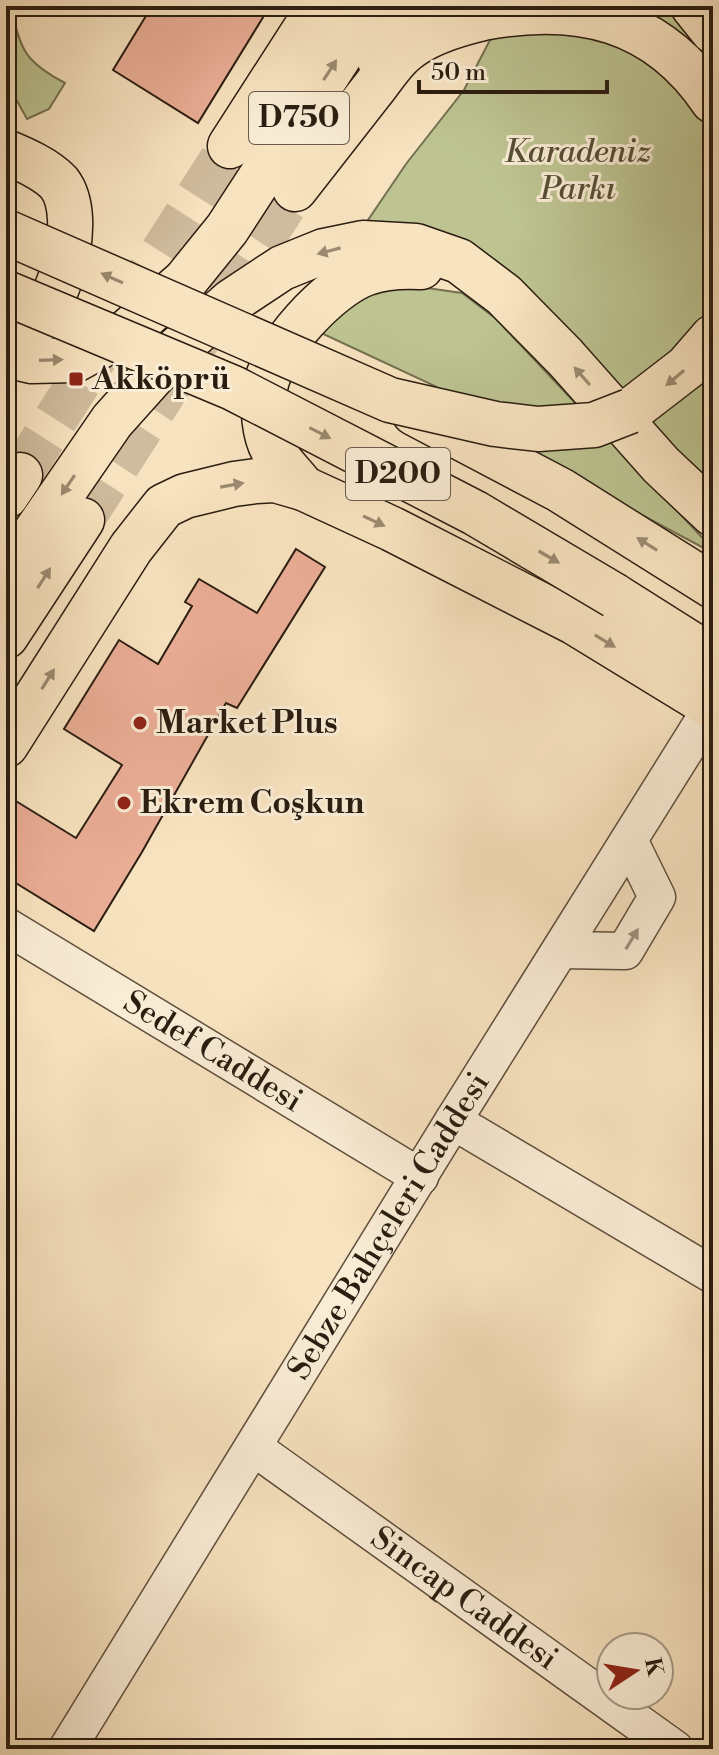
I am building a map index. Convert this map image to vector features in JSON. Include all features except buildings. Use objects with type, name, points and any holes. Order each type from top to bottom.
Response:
[{"type":"highway","points":[[230,146],[320,6]]},
{"type":"highway","name":"D750","points":[[6,355],[32,361],[75,360],[128,331],[185,281],[227,229],[372,6]]},
{"type":"highway","points":[[417,6],[295,189],[403,52],[459,24],[502,14],[534,10],[596,14],[613,20],[636,30],[681,61],[713,101]]},
{"type":"highway","points":[[693,6],[713,31]]},
{"type":"highway","points":[[6,152],[33,164],[58,183],[71,207],[70,239],[53,298],[31,331],[6,342]]},
{"type":"highway","name":"D200","points":[[6,232],[390,400],[560,490],[713,586]]},
{"type":"highway","points":[[6,575],[112,421],[172,354],[232,301],[282,268],[324,251],[363,243],[416,246],[459,261],[504,295],[565,357],[661,465],[713,514]]},
{"type":"highway","points":[[303,488],[272,448],[265,418],[265,387],[286,341],[314,310],[365,273],[405,266],[427,268],[504,295]]},
{"type":"highway","name":"D200","points":[[6,293],[233,388],[475,513],[713,658]]},
{"type":"highway","points":[[390,400],[495,424],[538,429],[594,425],[630,411],[687,367],[713,337]]},
{"type":"highway","points":[[6,745],[131,548],[164,506],[185,496],[234,484],[275,480],[303,488],[403,534],[574,622],[713,707]]},
{"type":"highway","points":[[6,636],[82,520]]},
{"type":"street","name":"Sebze Bahçeleri Caddesi","points":[[67,1749],[453,1121],[713,707]]},
{"type":"street","points":[[561,950],[625,951],[657,897],[630,842]]},
{"type":"street","name":"Sedef Caddesi","points":[[6,926],[420,1177]]},
{"type":"street","points":[[453,1121],[713,1275]]},
{"type":"street","name":"Sincap Caddesi","points":[[253,1447],[675,1749]]},
{"type":"green space","points":[[620,6],[667,6],[713,58],[713,72]]},
{"type":"green space","points":[[12,10],[18,36],[27,54],[42,69],[65,83],[49,109],[27,119],[6,81],[6,11]]},
{"type":"green space","name":"Karadeniz Parkı","points":[[572,31],[627,49],[655,67],[696,110],[713,141],[713,310],[709,319],[619,399],[557,329],[364,226],[406,164],[464,90],[490,40],[498,36]]},
{"type":"green space","points":[[413,286],[462,293],[495,318],[713,549],[713,553],[517,448],[435,386],[319,332],[372,290]]},
{"type":"green space","points":[[713,363],[713,487],[646,420]]},
{"type":"tunnel","points":[[20,475],[230,146]]},
{"type":"tunnel","points":[[82,520],[295,189]]},
{"type":"place","name":"Akköprü","points":[[76,379]]},
{"type":"place","name":"Market Plus","points":[[140,723]]},
{"type":"place","name":"Ekrem Coşkun","points":[[124,803]]}]
